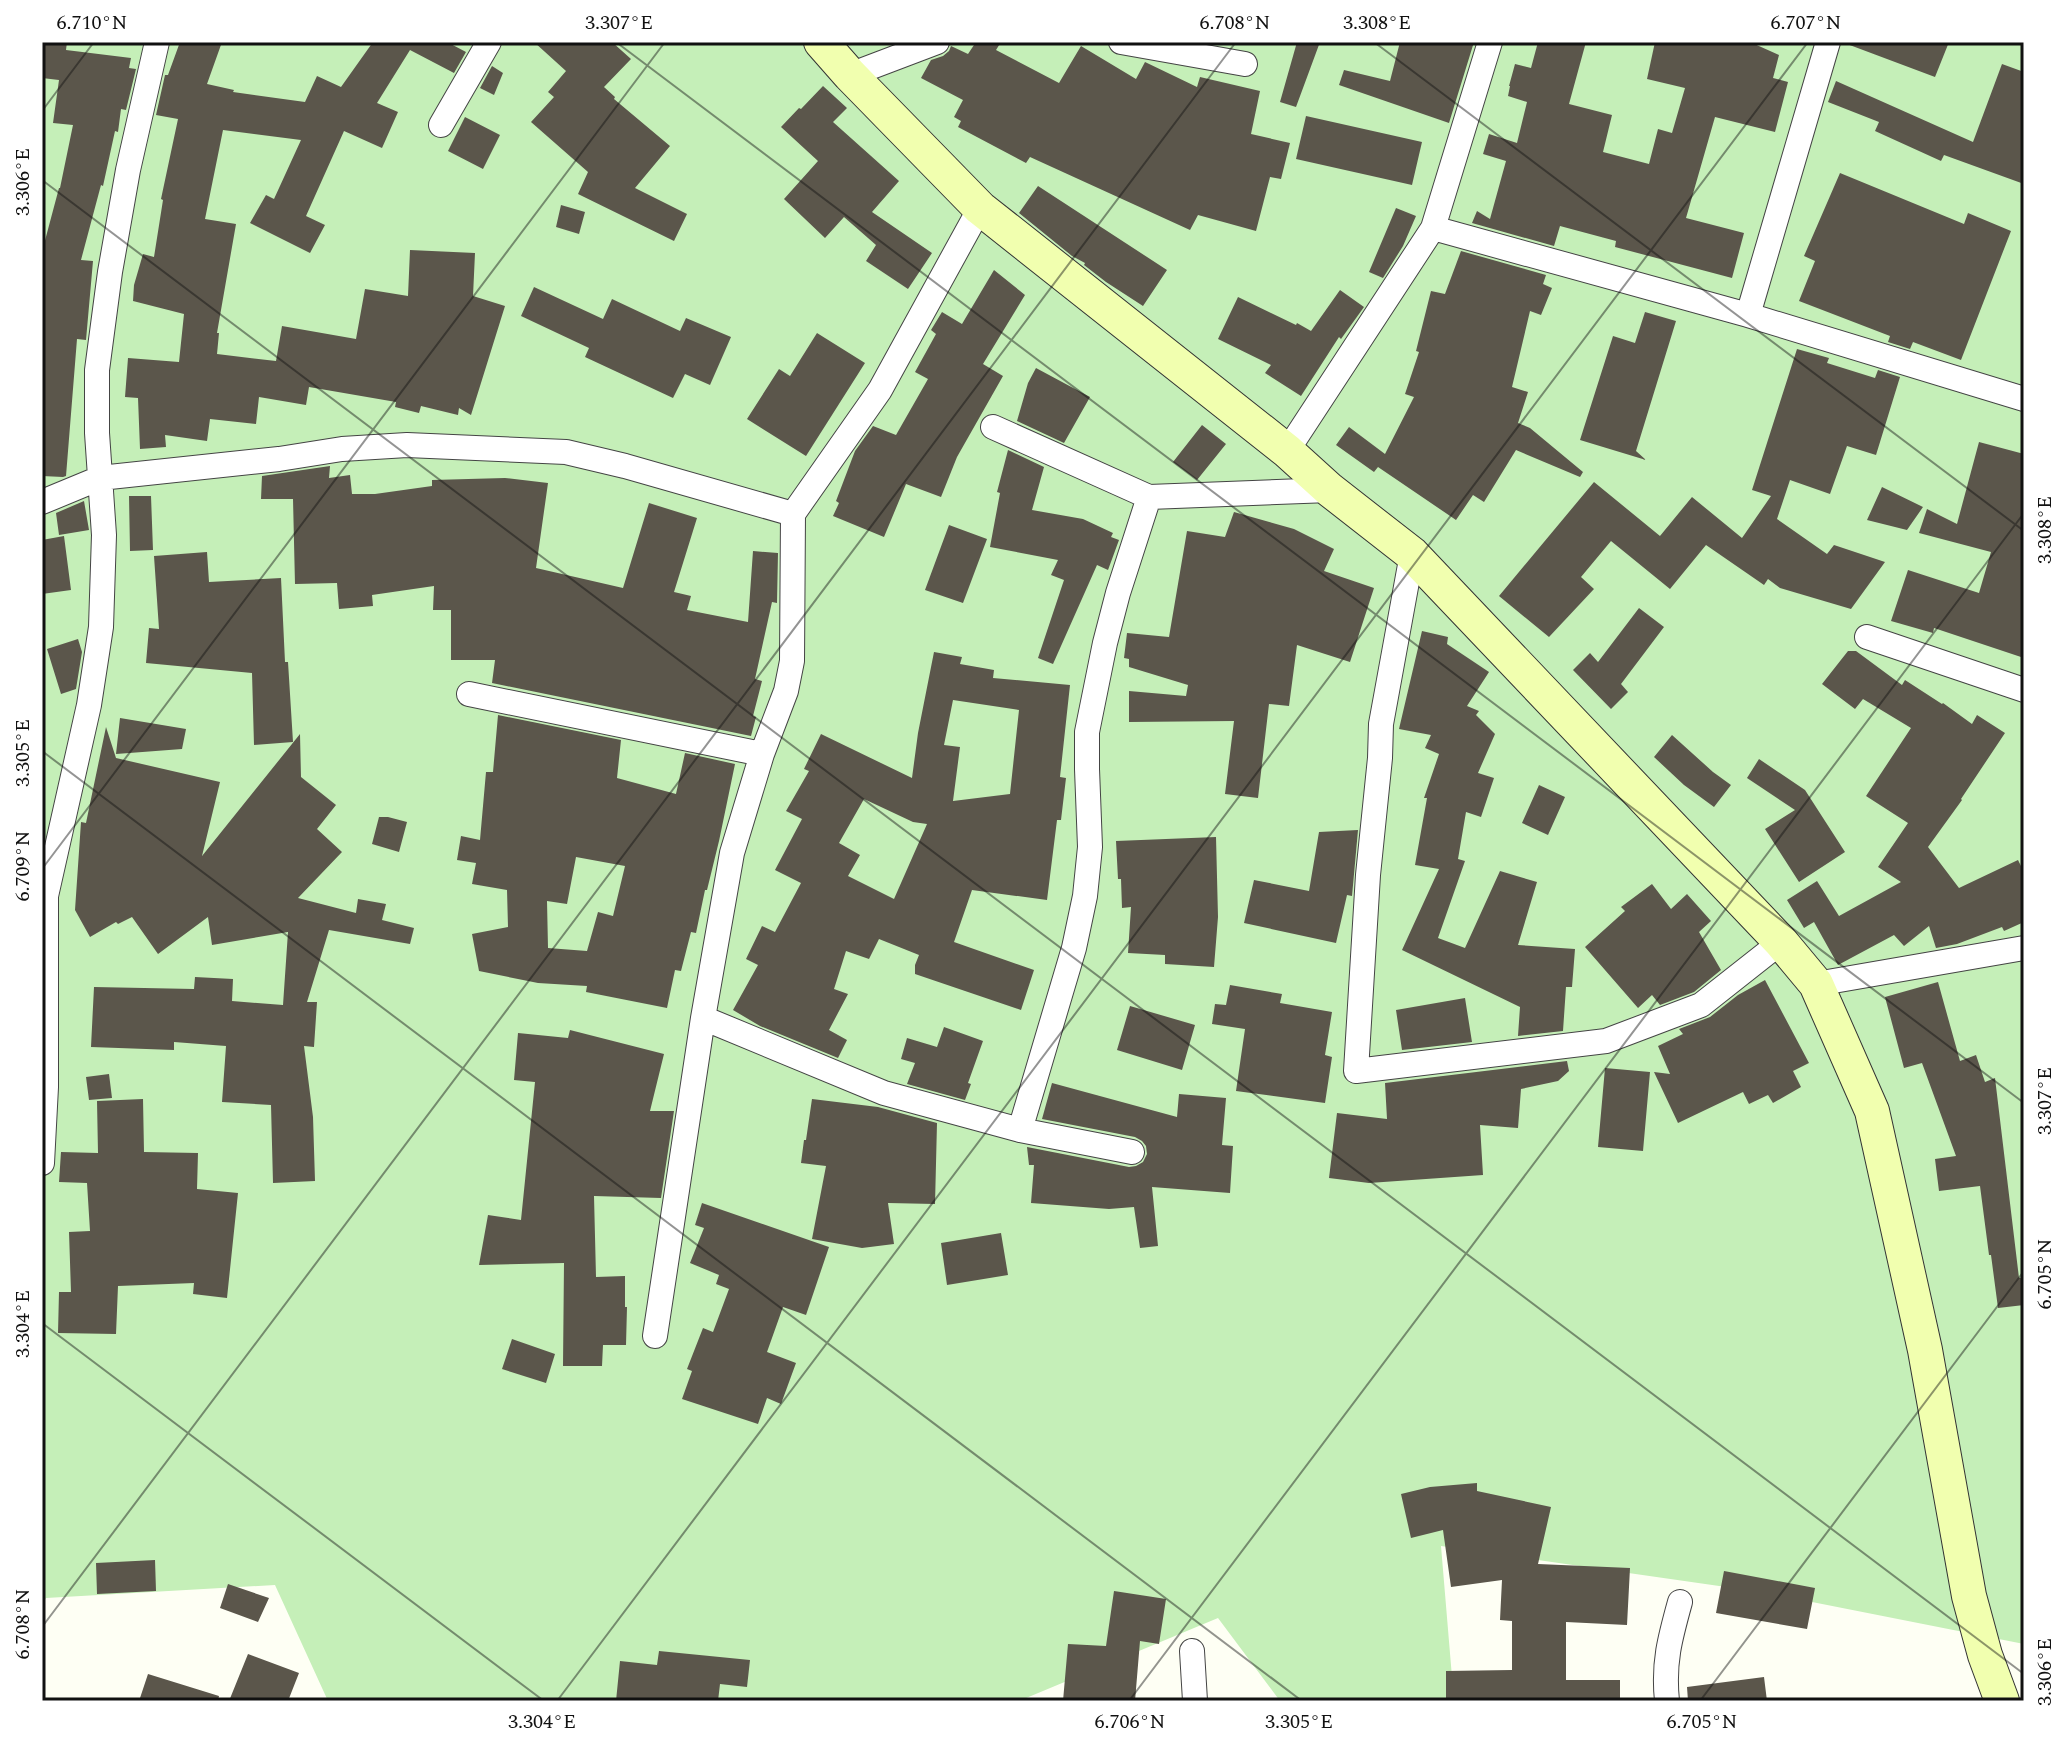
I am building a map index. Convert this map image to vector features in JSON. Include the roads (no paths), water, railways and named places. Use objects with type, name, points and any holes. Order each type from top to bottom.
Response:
[{"type":"main road","points":[[821,42],[980,208],[1412,554],[1781,942],[1816,984],[1872,1111],[1925,1350],[1969,1596],[1985,1655],[2002,1701]]},
{"type":"street","points":[[42,1161],[46,1087],[44,896],[89,705],[101,627],[104,535],[97,433],[97,370],[128,170],[157,42]]},
{"type":"street","points":[[441,125],[489,42]]},
{"type":"street","points":[[850,75],[937,42]]},
{"type":"street","points":[[1121,42],[1245,64]]},
{"type":"street","points":[[1287,451],[1433,228],[1490,42]]},
{"type":"street","points":[[1748,315],[1828,42]]},
{"type":"street","points":[[655,1336],[703,1018],[732,853],[762,754],[786,691],[792,661],[793,514],[880,390],[980,208]]},
{"type":"street","points":[[1433,228],[1748,315],[2024,399]]},
{"type":"street","points":[[993,427],[1149,497],[1330,490]]},
{"type":"street","points":[[42,502],[100,478],[279,459],[342,449],[407,445],[566,452],[793,514]]},
{"type":"street","points":[[1020,1130],[1074,948],[1085,896],[1090,847],[1087,732],[1118,593],[1149,497]]},
{"type":"street","points":[[1412,554],[1381,724],[1356,1071],[1606,1041],[1701,1005],[1781,942]]},
{"type":"street","points":[[1867,637],[2024,690]]},
{"type":"street","points":[[469,694],[762,754]]},
{"type":"street","points":[[1816,984],[2024,948]]},
{"type":"street","points":[[703,1018],[884,1093],[1020,1130],[1132,1152]]},
{"type":"street","points":[[1667,1701],[1667,1651],[1680,1602]]},
{"type":"street","points":[[1192,1651],[1195,1701]]}]
